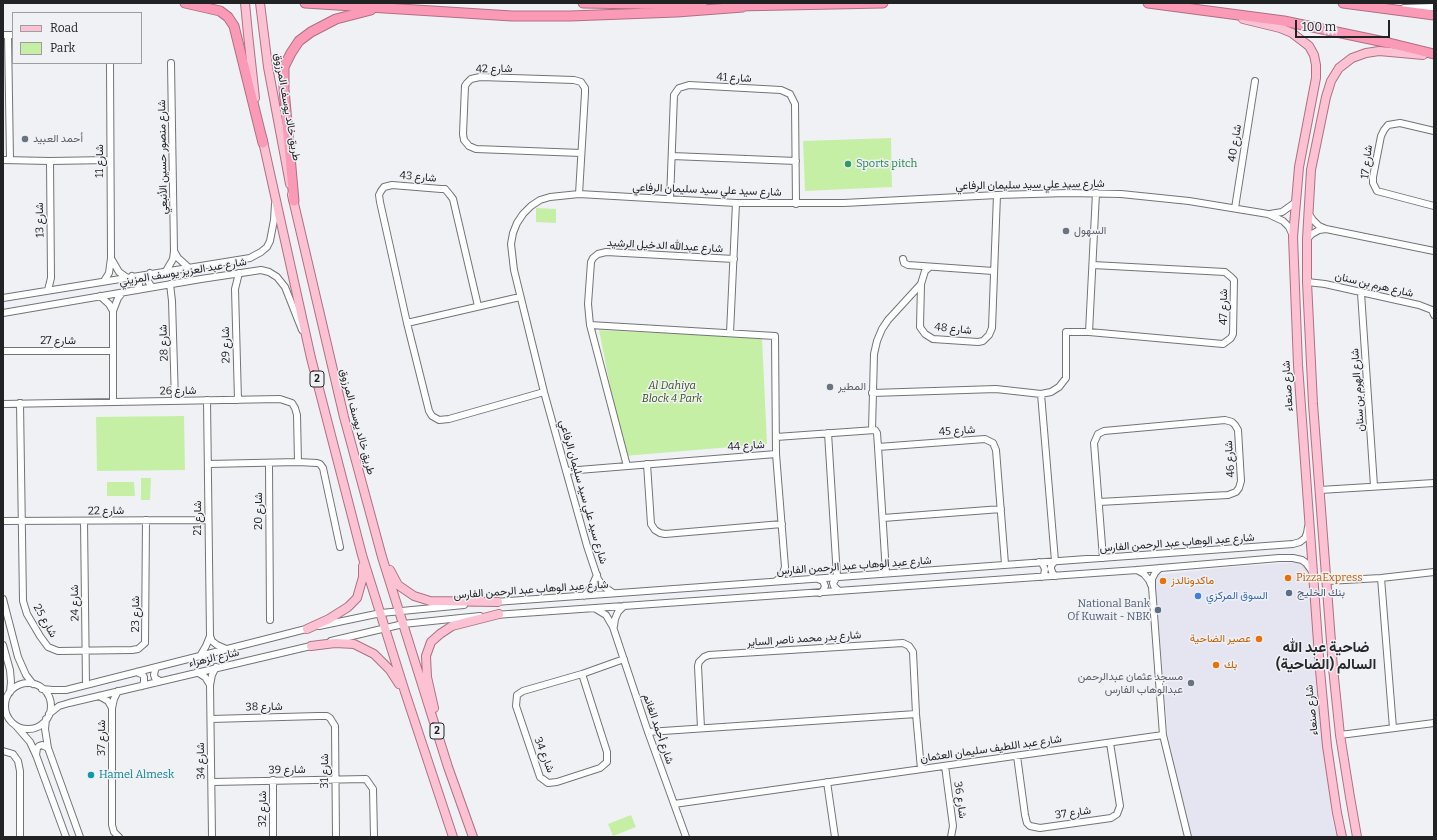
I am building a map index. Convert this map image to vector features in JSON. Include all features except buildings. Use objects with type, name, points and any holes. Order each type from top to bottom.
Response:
[{"type":"highway","points":[[185,3],[220,11],[228,17],[234,26],[263,143]]},
{"type":"highway","points":[[305,3],[512,16],[570,16],[678,12],[742,7],[883,3]]},
{"type":"highway","points":[[583,3],[679,4],[742,7]]},
{"type":"highway","points":[[1148,3],[1284,21],[1389,43],[1434,55]]},
{"type":"highway","points":[[1343,3],[1434,15]]},
{"type":"highway","points":[[294,201],[284,89],[284,67],[299,41],[311,32],[336,19],[382,7]]},
{"type":"main road","name":"2","points":[[246,3],[254,92],[263,143],[311,358],[362,556],[453,837]]},
{"type":"main road","name":"طريق خالد يوسف المرزوق","points":[[260,3],[268,67],[286,168],[342,410],[398,611],[448,767],[473,837]]},
{"type":"main road","name":"شارع صنعاء","points":[[1206,10],[1280,28],[1292,33],[1302,39],[1308,46],[1314,55],[1316,65],[1316,78],[1299,167],[1293,237],[1298,365],[1318,646],[1327,746],[1342,837]]},
{"type":"main road","points":[[1357,837],[1340,735],[1333,668],[1314,422],[1307,282],[1307,239],[1311,170],[1323,109],[1331,81],[1340,68],[1352,58],[1379,50],[1434,55]]},
{"type":"main road","points":[[1310,109],[1315,107],[1323,109]]},
{"type":"main road","points":[[1301,405],[1302,407],[1307,408],[1313,404]]},
{"type":"main road","points":[[1302,425],[1307,419],[1313,420],[1314,422]]},
{"type":"main road","points":[[307,629],[348,607],[357,598],[363,577],[362,556]]},
{"type":"main road","points":[[382,557],[398,585],[414,596],[430,602],[498,602]]},
{"type":"main road","points":[[448,767],[427,677],[426,656],[431,642],[452,626],[499,614]]},
{"type":"main road","points":[[311,646],[335,643],[354,644],[374,654],[390,670],[405,692]]},
{"type":"main road","points":[[1318,646],[1325,652],[1330,650],[1331,647]]},
{"type":"main road","points":[[1320,670],[1325,664],[1333,668]]},
{"type":"street","points":[[1382,8],[1434,7]]},
{"type":"street","points":[[8,35],[6,160],[110,160]]},
{"type":"street","name":"شارع منصور حسين الأنبعي","points":[[166,271],[173,259],[174,251],[171,63]]},
{"type":"street","name":"شارع 11","points":[[104,281],[109,273],[111,258],[110,64]]},
{"type":"street","name":"شارع 42","points":[[579,194],[585,92],[585,88],[581,82],[574,80],[480,77],[466,82],[463,134],[464,140],[469,146],[476,149],[581,153]]},
{"type":"street","name":"شارع 40","points":[[1235,208],[1255,81]]},
{"type":"street","name":"شارع 41","points":[[670,199],[674,95],[680,88],[689,85],[781,90],[790,94],[794,104],[796,204]]},
{"type":"street","name":"شارع 17","points":[[1434,131],[1400,124],[1388,125],[1380,136],[1372,177],[1377,191],[1434,206]]},
{"type":"street","points":[[672,156],[796,161]]},
{"type":"street","name":"شارع 13","points":[[48,290],[51,278],[50,161]]},
{"type":"street","name":"شارع 43","points":[[478,306],[455,207],[450,194],[445,189],[387,185],[380,191],[380,202],[407,323],[429,411],[439,420],[449,419],[544,392]]},
{"type":"street","points":[[872,393],[996,389],[1041,394],[1051,392],[1059,388],[1066,378],[1066,332],[1090,332],[1096,193]]},
{"type":"street","name":"شارع سيد علي سيد سليمان الرفاعي","points":[[613,593],[603,586],[597,575],[544,392],[514,270],[512,244],[513,234],[517,223],[531,206],[540,200],[550,197],[579,194],[736,203],[796,204],[997,195],[1096,193],[1121,194],[1188,201],[1268,214],[1278,218],[1286,224],[1293,237]]},
{"type":"street","name":"شارع 48","points":[[930,267],[925,271],[921,284],[919,320],[921,331],[934,339],[978,342],[986,338],[991,332],[997,195]]},
{"type":"street","name":"شارع عبد العزيز يوسف المزيني","points":[[3,298],[250,258],[267,247],[270,241],[274,220],[275,199]]},
{"type":"street","name":"شارع سيد علي سيد سليمان الرفاعي","points":[[1268,214],[1282,212],[1296,202]]},
{"type":"street","name":"شارع عبدالله الدخيل الرشيد","points":[[730,333],[736,203]]},
{"type":"street","points":[[1308,213],[1316,223],[1326,229],[1434,251]]},
{"type":"street","points":[[1307,239],[1319,230],[1326,229]]},
{"type":"street","points":[[174,251],[178,258],[188,267]]},
{"type":"street","name":"شارع عبدالله الدخيل الرشيد","points":[[627,466],[590,325],[588,304],[591,262],[595,255],[606,252],[734,259]]},
{"type":"street","points":[[111,258],[119,272],[137,279],[139,282],[137,290]]},
{"type":"street","points":[[903,260],[905,264],[993,271]]},
{"type":"street","name":"شارع 47","points":[[1090,332],[1223,344],[1229,341],[1233,334],[1234,280],[1225,272],[1093,265]]},
{"type":"street","points":[[198,266],[205,270],[204,275],[200,279]]},
{"type":"street","name":"شارع عبد العزيز يوسف المزيني","points":[[3,313],[261,270],[269,272],[277,277],[285,287],[301,327],[311,358]]},
{"type":"street","points":[[150,273],[148,281],[153,287]]},
{"type":"street","name":"شارع 29","points":[[238,400],[235,289],[239,273]]},
{"type":"street","name":"شارع 29","points":[[228,275],[235,289]]},
{"type":"street","points":[[51,278],[59,288]]},
{"type":"street","name":"شارع هرم بن سنان","points":[[1307,282],[1325,284],[1418,305],[1432,310],[1434,315]]},
{"type":"street","name":"شارع 28","points":[[170,284],[172,301],[175,401]]},
{"type":"street","name":"شارع 48","points":[[872,430],[872,393],[876,341],[888,320],[921,284]]},
{"type":"street","points":[[114,402],[113,311],[122,292]]},
{"type":"street","name":"شارع الهرم بن سنان","points":[[1361,293],[1374,486]]},
{"type":"street","points":[[100,296],[109,304],[113,311]]},
{"type":"street","points":[[407,323],[520,296]]},
{"type":"street","points":[[590,325],[775,336],[776,454]]},
{"type":"street","name":"شارع 27","points":[[3,351],[113,351]]},
{"type":"street","points":[[1041,394],[1055,561],[1051,566],[1051,569],[1053,574],[1056,576]]},
{"type":"street","name":"شارع 26","points":[[3,404],[280,399],[292,403],[297,415],[298,462]]},
{"type":"street","name":"شارع 21","points":[[200,656],[210,636],[207,400]]},
{"type":"street","name":"شارع 25","points":[[20,403],[23,601],[26,614],[40,636],[48,647],[58,651]]},
{"type":"street","name":"شارع 46","points":[[1099,502],[1228,495],[1236,492],[1241,481],[1238,430],[1232,422],[1225,420],[1100,432],[1094,443],[1099,502],[1104,558]]},
{"type":"street","points":[[776,436],[875,430],[877,433],[886,573]]},
{"type":"street","points":[[828,433],[838,577],[833,583],[836,590],[839,591]]},
{"type":"street","name":"شارع 45","points":[[878,447],[985,439],[990,441],[995,446],[996,450],[1005,564]]},
{"type":"street","name":"شارع 44","points":[[566,471],[776,454],[785,567]]},
{"type":"street","points":[[208,464],[317,462],[323,468],[340,547]]},
{"type":"street","name":"شارع 20","points":[[269,464],[270,620]]},
{"type":"street","points":[[647,464],[651,524],[655,530],[660,533],[665,534],[782,524]]},
{"type":"street","points":[[1320,490],[1434,483]]},
{"type":"street","points":[[883,518],[1001,509]]},
{"type":"street","name":"شارع عبد الوهاب عبد الرحمن الفارس","points":[[381,613],[613,593],[1292,544],[1300,542],[1305,538],[1307,533],[1308,516]]},
{"type":"street","name":"شارع 23","points":[[58,651],[132,650],[145,643],[146,520]]},
{"type":"street","name":"شارع 22","points":[[4,521],[208,520]]},
{"type":"street","name":"شارع 24","points":[[84,521],[86,685]]},
{"type":"street","points":[[1278,558],[1284,555],[1285,552],[1285,549],[1279,545]]},
{"type":"street","name":"شارع عبد الوهاب عبد الرحمن الفارس","points":[[386,628],[403,624],[499,614],[820,593],[1137,570],[1278,558],[1293,558],[1302,560],[1306,563],[1313,574]]},
{"type":"street","points":[[1039,562],[1042,563],[1046,569],[1042,577]]},
{"type":"street","points":[[785,567],[789,575],[796,580]]},
{"type":"street","points":[[775,582],[782,576],[785,567]]},
{"type":"street","points":[[1160,568],[1152,579],[1152,587],[1163,735],[1188,837]]},
{"type":"street","points":[[1137,570],[1144,574],[1152,587]]},
{"type":"street","points":[[1327,581],[1380,578],[1434,572]]},
{"type":"street","name":"شارع سيد علي سيد سليمان الرفاعي","points":[[584,596],[592,586],[597,575]]},
{"type":"street","points":[[1380,578],[1393,728]]},
{"type":"street","points":[[818,579],[823,581],[825,586],[823,592],[820,593]]},
{"type":"street","points":[[3,599],[18,657],[26,676],[33,684],[42,688],[50,702],[45,729],[48,748],[80,837]]},
{"type":"street","points":[[549,599],[546,604],[549,611]]},
{"type":"street","points":[[535,600],[538,607],[535,612]]},
{"type":"street","points":[[613,628],[618,612],[624,606]]},
{"type":"street","name":"شارع أحمد الغانم","points":[[594,608],[606,615],[613,628],[648,732],[686,837]]},
{"type":"street","name":"شارع الزهراء","points":[[42,688],[66,690],[307,629],[381,613]]},
{"type":"street","name":"شارع الزهراء","points":[[48,717],[59,706],[216,667],[386,628]]},
{"type":"street","points":[[210,636],[216,645],[228,649]]},
{"type":"street","name":"شارع بدر محمد ناصر الساير","points":[[700,728],[699,662],[704,657],[709,655],[903,643],[907,644],[913,652],[916,714],[922,769]]},
{"type":"street","points":[[3,645],[11,682],[5,706],[6,711],[14,725],[30,742],[66,837]]},
{"type":"street","points":[[7,661],[12,663],[15,662],[18,657]]},
{"type":"street","name":"شارع 34","points":[[582,674],[607,752],[607,762],[600,768],[557,782],[548,783],[540,777],[516,706],[517,695],[523,691],[582,674],[624,659]]},
{"type":"street","points":[[156,667],[154,670],[154,675],[155,678],[160,681]]},
{"type":"street","name":"شارع 34","points":[[212,837],[210,685],[216,667]]},
{"type":"street","points":[[137,672],[144,677],[144,683],[142,686]]},
{"type":"street","points":[[196,672],[205,677],[210,685]]},
{"type":"street","points":[[7,696],[19,685],[33,684]]},
{"type":"street","name":"شارع 37","points":[[118,691],[112,708],[112,825],[114,832],[119,837]]},
{"type":"street","name":"شارع 37","points":[[99,696],[108,701],[112,708]]},
{"type":"street","points":[[648,732],[916,714]]},
{"type":"street","name":"شارع 38","points":[[211,719],[318,716]]},
{"type":"street","name":"شارع 31","points":[[318,716],[327,716],[335,726],[334,779],[336,837]]},
{"type":"street","points":[[3,722],[23,729],[30,729],[36,727],[48,717]]},
{"type":"street","points":[[1340,735],[1434,723]]},
{"type":"street","name":"شارع عبد اللطيف سليمان العثمان","points":[[674,804],[1163,735]]},
{"type":"street","name":"شارع 37","points":[[1017,756],[1027,823],[1034,828],[1040,828],[1111,818],[1117,814],[1120,806],[1110,743]]},
{"type":"street","points":[[36,755],[36,748],[39,746],[42,745],[48,748]]},
{"type":"street","points":[[3,751],[13,754],[18,761],[20,771],[20,837]]},
{"type":"street","name":"شارع 36","points":[[945,766],[953,826],[951,837]]},
{"type":"street","name":"شارع 39","points":[[212,782],[363,778],[369,781],[373,789],[374,837]]},
{"type":"street","name":"شارع 32","points":[[273,780],[273,837]]},
{"type":"street","points":[[827,782],[835,837]]},
{"type":"street","points":[[55,805],[60,809],[63,808],[67,804],[67,800]]},
{"type":"street","points":[[62,825],[65,816],[71,816],[74,818]]},
{"type":"shaded area","points":[[1301,562],[1306,566],[1311,575],[1324,742],[1332,819],[1337,837],[1190,837],[1168,737],[1155,581],[1157,575],[1242,566]]},
{"type":"green space","name":"Sports pitch","points":[[891,138],[892,187],[805,191],[803,141]]},
{"type":"green space","points":[[536,208],[556,209],[556,223],[536,222]]},
{"type":"green space","name":"Al Dahiya Block 4 Park","points":[[599,330],[762,338],[767,444],[624,456]]},
{"type":"green space","points":[[184,416],[185,470],[97,471],[96,417]]},
{"type":"green space","points":[[141,478],[151,478],[150,500],[141,500]]},
{"type":"green space","points":[[107,482],[134,482],[135,496],[107,496]]},
{"type":"green space","points":[[631,815],[636,827],[613,836],[608,824]]},
{"type":"place","name":"أحمد العبيد","points":[[25,139]]},
{"type":"place","name":"Sports pitch","points":[[848,164]]},
{"type":"place","name":"السهول","points":[[1066,231]]},
{"type":"place","name":"المطير","points":[[830,387]]},
{"type":"place","name":"PizzaExpress","points":[[1288,578]]},
{"type":"place","name":"ماكدونالدز","points":[[1163,581]]},
{"type":"place","name":"بنك الخليج","points":[[1289,593]]},
{"type":"place","name":"السوق المركزي","points":[[1198,596]]},
{"type":"place","name":"National Bank Of Kuwait - NBK","points":[[1158,610]]},
{"type":"place","name":"عصير الضاحية","points":[[1259,639]]},
{"type":"place","name":"بك","points":[[1216,665]]},
{"type":"place","name":"مسجد عثمان عبدالرحمن عبدالوهاب الفارس","points":[[1191,683]]},
{"type":"place","name":"Hamel Almesk","points":[[91,775]]},
{"type":"district","name":"ضاحية عبد الله السالم (الضاحية)","points":[[1326,656]]}]
